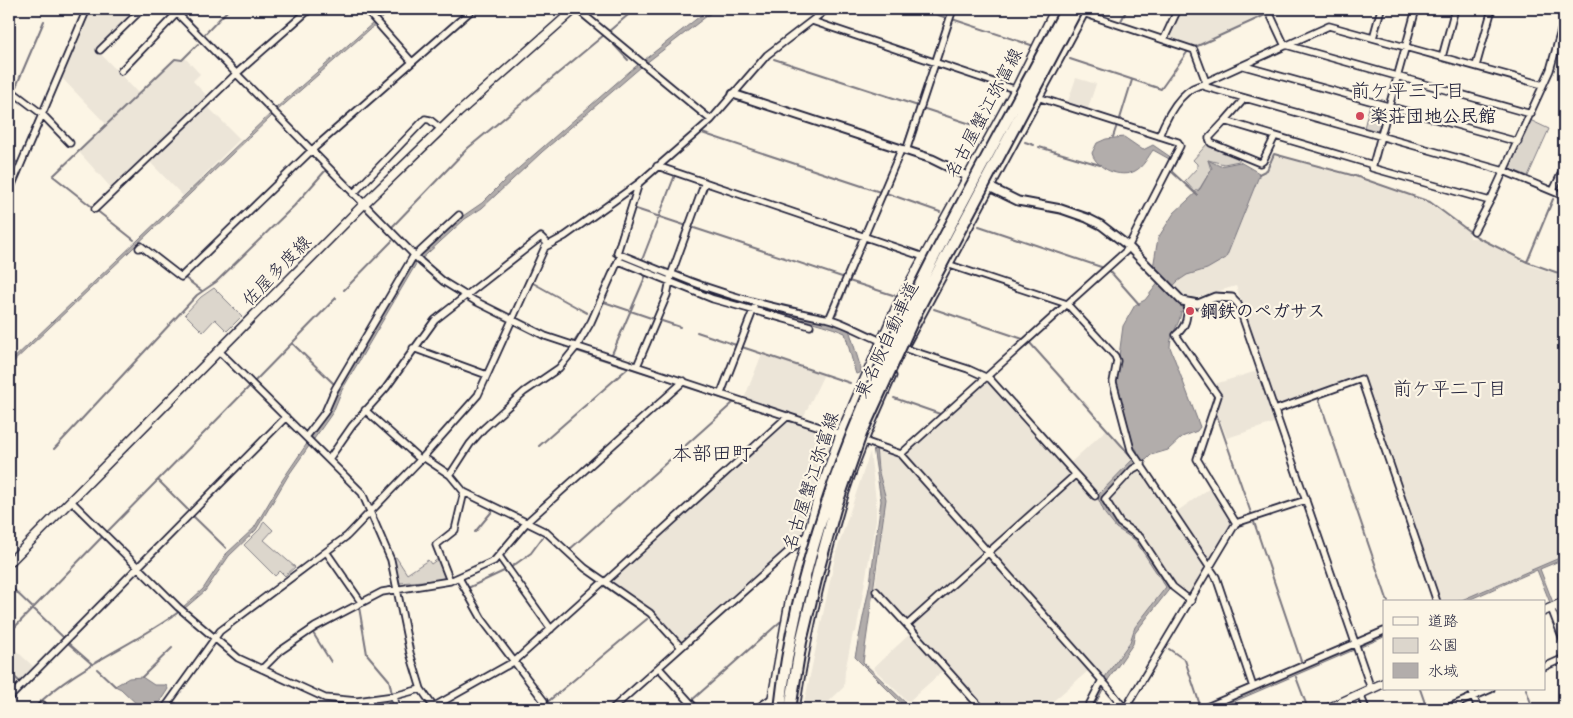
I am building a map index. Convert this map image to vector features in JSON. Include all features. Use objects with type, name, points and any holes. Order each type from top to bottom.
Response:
[{"type":"highway","name":"東名阪自動車道","points":[[780,709],[791,641],[808,569],[826,507],[852,431],[908,307],[1068,9]]},
{"type":"highway","name":"東名阪自動車道","points":[[790,709],[801,642],[818,571],[835,509],[861,434],[917,311],[1083,10]]},
{"type":"main road","name":"佐屋多度線","points":[[9,563],[362,205],[441,129],[576,9]]},
{"type":"main road","name":"名古屋蟹江弥富線","points":[[771,709],[790,602],[809,533],[841,434],[881,341],[923,257],[1016,90],[1056,9]]},
{"type":"main road","points":[[1327,709],[1383,683]]},
{"type":"street","points":[[9,192],[87,9]]},
{"type":"street","points":[[100,50],[142,9]]},
{"type":"street","points":[[95,208],[237,73],[310,9]]},
{"type":"street","points":[[365,9],[412,62]]},
{"type":"street","points":[[139,248],[141,246],[181,277],[312,150],[473,9]]},
{"type":"street","points":[[576,9],[711,120]]},
{"type":"street","points":[[164,709],[174,699],[215,638],[297,572],[327,553],[372,512],[478,395],[545,247],[639,182],[711,120],[768,55],[827,9]]},
{"type":"street","points":[[830,317],[903,151],[953,9]]},
{"type":"street","points":[[1068,9],[1083,10],[1194,50],[1206,87],[1504,172],[1564,196]]},
{"type":"street","points":[[1164,39],[1178,9]]},
{"type":"street","points":[[1261,9],[1270,14],[1286,45],[1531,114]]},
{"type":"street","points":[[1373,38],[1381,9]]},
{"type":"street","points":[[1372,168],[1416,9]]},
{"type":"street","points":[[1442,57],[1455,9]]},
{"type":"street","points":[[1476,66],[1492,9]]},
{"type":"street","points":[[796,709],[811,626],[841,507],[865,440],[905,348],[990,187],[1041,99],[1083,10]]},
{"type":"street","points":[[121,71],[175,11],[312,150],[362,205],[416,258],[444,282],[512,321],[545,336],[841,434],[865,440],[901,454],[1104,682],[1125,709],[1210,570],[1236,523],[1306,500]]},
{"type":"street","points":[[1474,231],[1504,172],[1550,70],[1564,20]]},
{"type":"street","points":[[812,21],[1041,99],[1178,142],[1180,146],[1127,245],[1126,251],[901,454]]},
{"type":"street","points":[[1159,136],[1167,118],[1182,98],[1197,85],[1206,83],[1329,26],[1543,85]]},
{"type":"street","points":[[1244,66],[1518,142]]},
{"type":"street","points":[[9,89],[42,114],[70,143]]},
{"type":"street","points":[[733,94],[903,151],[932,158],[1018,201],[1060,209],[1087,218],[1101,225],[1127,245],[1172,292],[1188,303],[1198,304],[1215,297],[1232,298],[1238,304],[1370,689]]},
{"type":"street","points":[[1245,98],[1209,138],[1211,143],[1260,163],[1275,136]]},
{"type":"street","points":[[353,194],[425,118],[441,129]]},
{"type":"street","points":[[1225,121],[1370,164],[1372,168],[1490,201]]},
{"type":"street","points":[[657,166],[1067,304],[1115,356],[1117,361],[1113,382],[1131,450],[1142,463],[1216,577],[1253,687]]},
{"type":"street","points":[[1554,191],[1564,168]]},
{"type":"street","points":[[639,182],[616,253],[620,258],[671,278],[810,326]]},
{"type":"street","points":[[637,366],[667,295],[704,182]]},
{"type":"street","points":[[307,438],[325,412],[335,389],[416,258],[459,215]]},
{"type":"street","points":[[329,459],[365,410],[386,388],[435,320],[541,237],[549,245]]},
{"type":"street","points":[[450,475],[482,429],[524,392],[560,368],[592,322],[620,258]]},
{"type":"street","points":[[1188,303],[1186,323],[1183,329],[1176,335],[1218,396],[1197,459],[1236,523]]},
{"type":"street","points":[[755,307],[824,318],[830,317],[856,331],[881,341],[986,376],[1095,496]]},
{"type":"street","points":[[720,393],[755,307]]},
{"type":"street","points":[[413,348],[487,375]]},
{"type":"street","points":[[219,351],[362,493],[372,512],[390,560],[398,588],[410,653],[421,689],[434,708],[515,661],[788,416]]},
{"type":"street","points":[[1275,410],[1361,380],[1436,600]]},
{"type":"street","points":[[262,669],[280,651],[315,627],[382,592],[450,581],[494,561],[527,522],[684,381]]},
{"type":"street","points":[[365,410],[422,459],[450,475],[464,492],[546,532],[585,568],[650,612],[681,647]]},
{"type":"street","points":[[9,698],[286,417]]},
{"type":"street","points":[[1142,463],[1133,469],[1105,499],[1120,523],[1140,537],[1173,587],[1191,601]]},
{"type":"street","points":[[907,625],[1076,474]]},
{"type":"street","points":[[450,581],[436,544],[455,530],[464,492]]},
{"type":"street","points":[[71,501],[182,609],[235,656],[326,698],[357,701],[394,696],[421,689]]},
{"type":"street","points":[[612,709],[809,533]]},
{"type":"street","points":[[327,553],[361,602]]},
{"type":"street","points":[[499,556],[550,629]]},
{"type":"street","points":[[459,578],[482,619],[544,701]]},
{"type":"street","points":[[876,591],[982,709]]},
{"type":"street","points":[[1554,606],[1564,624]]},
{"type":"street","points":[[1554,606],[1564,642]]},
{"type":"street","points":[[1202,709],[1355,646],[1383,632]]},
{"type":"street","points":[[1546,665],[1564,658]]},
{"type":"street","points":[[659,668],[696,709]]},
{"type":"street","points":[[1088,709],[1104,682]]},
{"type":"street","points":[[1471,690],[1478,709]]},
{"type":"street","points":[[1445,709],[1489,690]]},
{"type":"street","points":[[1360,694],[1366,709]]},
{"type":"street","points":[[394,696],[397,709]]},
{"type":"street","points":[[756,709],[772,698]]},
{"type":"shaded area","points":[[89,9],[134,9],[137,12],[98,51],[138,93],[106,124],[60,76]]},
{"type":"shaded area","points":[[1180,9],[1253,9],[1263,14],[1193,48],[1166,40]]},
{"type":"shaded area","points":[[185,58],[200,74],[193,81],[207,96],[113,190],[79,152],[174,60],[182,61]]},
{"type":"shaded area","points":[[1076,78],[1096,84],[1087,111],[1067,104]]},
{"type":"shaded area","points":[[207,106],[240,139],[183,196],[148,160]]},
{"type":"shaded area","points":[[1275,155],[1356,178],[1427,202],[1469,232],[1470,238],[1477,238],[1531,266],[1564,276],[1564,556],[1462,600],[1439,600],[1363,376],[1280,406],[1277,404],[1236,286],[1194,298],[1178,294],[1173,288],[1187,274],[1207,269],[1226,258],[1259,176],[1268,171]]},
{"type":"shaded area","points":[[762,354],[824,374],[803,418],[744,399]]},
{"type":"shaded area","points":[[1257,371],[1277,422],[1227,438],[1217,412],[1221,393],[1215,384]]},
{"type":"shaded area","points":[[985,379],[989,380],[1070,471],[1070,475],[990,547],[906,456],[909,449]]},
{"type":"shaded area","points":[[789,421],[814,428],[834,440],[825,463],[822,465],[801,535],[682,641],[679,640],[652,612],[610,580]]},
{"type":"shaded area","points":[[1106,430],[1133,459],[1097,496],[1105,514],[1116,528],[1135,540],[1166,587],[1135,627],[1130,642],[1105,677],[994,554],[994,551],[1076,478],[1069,464]]},
{"type":"shaded area","points":[[876,447],[899,456],[983,553],[908,620],[903,620],[875,589],[886,499],[878,469]]},
{"type":"shaded area","points":[[870,452],[876,500],[876,520],[856,632],[853,633],[845,671],[844,687],[821,709],[803,709],[836,553]]},
{"type":"shaded area","points":[[1141,468],[1205,569],[1190,598],[1175,587],[1121,521],[1109,502],[1114,491],[1133,471]]},
{"type":"shaded area","points":[[1210,488],[1233,525],[1210,564],[1176,512]]},
{"type":"shaded area","points":[[985,558],[990,558],[1088,671],[1044,709],[985,709],[911,628],[912,624]]},
{"type":"shaded area","points":[[911,633],[945,669],[908,702],[873,668]]},
{"type":"shaded area","points":[[9,644],[36,669],[22,684],[9,670]]},
{"type":"green space","points":[[1370,104],[1383,107],[1384,110],[1377,132],[1364,128]]},
{"type":"green space","points":[[1530,120],[1549,129],[1528,176],[1508,168]]},
{"type":"green space","points":[[1207,144],[1240,158],[1239,161],[1224,164],[1208,160],[1211,170],[1200,188],[1195,192],[1185,181],[1197,168],[1197,164],[1193,160]]},
{"type":"green space","points":[[214,288],[242,316],[227,331],[215,319],[203,332],[185,314],[201,297]]},
{"type":"green space","points":[[264,521],[273,530],[264,540],[295,567],[285,576],[280,571],[275,576],[244,545],[260,529]]},
{"type":"green space","points":[[396,557],[407,574],[428,560],[431,564],[438,559],[446,576],[445,579],[400,583],[393,558]]},
{"type":"water","points":[[389,9],[393,9],[278,110],[276,108]]},
{"type":"water","points":[[709,9],[716,9],[641,67],[542,152],[482,208],[465,219],[416,264],[342,390],[333,412],[288,476],[256,530],[229,556],[205,591],[184,609],[182,608],[203,589],[226,554],[254,528],[283,479],[329,411],[334,397],[413,262],[460,218],[482,203],[504,181],[630,71]]},
{"type":"water","points":[[270,114],[272,116],[9,366],[9,363]]},
{"type":"water","points":[[1124,137],[1143,150],[1153,145],[1172,158],[1171,160],[1153,150],[1138,169],[1123,174],[1110,171],[1098,164],[1092,153],[1097,143],[1106,139]]},
{"type":"water","points":[[1208,160],[1220,166],[1240,162],[1259,173],[1259,176],[1226,258],[1207,269],[1187,275],[1178,281],[1167,293],[1185,310],[1181,312],[1170,347],[1200,427],[1197,431],[1182,437],[1168,450],[1151,455],[1146,460],[1137,461],[1101,497],[1118,525],[1138,537],[1171,587],[1135,633],[1133,644],[1108,680],[1093,709],[1089,709],[1105,677],[1130,642],[1135,627],[1166,587],[1135,540],[1116,528],[1105,514],[1097,496],[1138,454],[1133,445],[1116,378],[1123,326],[1135,305],[1145,300],[1162,278],[1153,268],[1158,238],[1174,213],[1200,189],[1212,168]]},
{"type":"water","points":[[614,254],[735,301],[765,309],[802,315],[838,324],[849,329],[861,369],[860,373],[856,374],[845,333],[822,325],[753,308],[717,296],[612,255]]},
{"type":"water","points":[[873,447],[876,447],[878,469],[886,499],[863,662],[912,709],[907,709],[855,657],[870,583],[881,501]]},
{"type":"water","points":[[1564,556],[1564,559],[1540,569],[1564,631],[1564,638],[1537,570],[1469,600],[1462,600]]},
{"type":"water","points":[[1383,634],[1383,637],[1217,709],[1211,709]]},
{"type":"water","points":[[142,677],[154,685],[166,685],[168,689],[155,709],[142,709],[121,689],[115,686],[129,678]]},
{"type":"waterway","points":[[205,34],[229,9]]},
{"type":"waterway","points":[[608,32],[635,9]]},
{"type":"waterway","points":[[921,9],[947,18],[947,20]]},
{"type":"waterway","points":[[1120,23],[1127,9]]},
{"type":"waterway","points":[[1273,11],[1277,9]]},
{"type":"waterway","points":[[580,16],[594,27]]},
{"type":"waterway","points":[[1193,48],[1263,16]]},
{"type":"waterway","points":[[952,19],[1031,45]]},
{"type":"waterway","points":[[15,89],[44,21]]},
{"type":"waterway","points":[[933,60],[943,31]]},
{"type":"waterway","points":[[604,34],[628,60]]},
{"type":"waterway","points":[[392,227],[468,148],[604,35]]},
{"type":"waterway","points":[[134,240],[53,176],[175,59],[182,60],[198,44]]},
{"type":"waterway","points":[[1070,59],[1161,89],[1188,51]]},
{"type":"waterway","points":[[774,59],[918,106]]},
{"type":"waterway","points":[[905,143],[932,64]]},
{"type":"waterway","points":[[1119,122],[1132,80]]},
{"type":"waterway","points":[[922,108],[986,129]]},
{"type":"waterway","points":[[1113,137],[1117,125]]},
{"type":"waterway","points":[[702,133],[880,192]]},
{"type":"waterway","points":[[1025,142],[1034,145]]},
{"type":"waterway","points":[[1039,147],[1100,165]]},
{"type":"waterway","points":[[1259,174],[1267,170],[1274,154],[1355,176],[1430,202],[1477,237],[1527,262],[1564,275]]},
{"type":"waterway","points":[[873,223],[902,155]]},
{"type":"waterway","points":[[9,157],[18,163]]},
{"type":"waterway","points":[[1174,161],[1176,162],[1171,171],[1197,195]]},
{"type":"waterway","points":[[54,449],[197,295],[216,282],[294,206],[325,171]]},
{"type":"waterway","points":[[642,260],[675,175]]},
{"type":"waterway","points":[[615,256],[613,254],[634,190]]},
{"type":"waterway","points":[[886,193],[940,212]]},
{"type":"waterway","points":[[1527,262],[1553,199]]},
{"type":"waterway","points":[[633,208],[687,226]]},
{"type":"waterway","points":[[979,226],[1104,268]]},
{"type":"waterway","points":[[691,227],[845,278]]},
{"type":"waterway","points":[[836,314],[866,240]]},
{"type":"waterway","points":[[344,290],[392,241]]},
{"type":"waterway","points":[[1109,270],[1139,304]]},
{"type":"waterway","points":[[612,354],[646,275]]},
{"type":"waterway","points":[[185,278],[202,291]]},
{"type":"waterway","points":[[849,281],[896,296]]},
{"type":"waterway","points":[[533,283],[587,313]]},
{"type":"waterway","points":[[253,383],[336,298]]},
{"type":"waterway","points":[[604,302],[654,319]]},
{"type":"waterway","points":[[934,309],[1023,339]]},
{"type":"waterway","points":[[574,342],[591,317]]},
{"type":"waterway","points":[[659,320],[680,327]]},
{"type":"waterway","points":[[697,332],[736,345]]},
{"type":"waterway","points":[[1029,342],[1130,455]]},
{"type":"waterway","points":[[292,343],[334,384]]},
{"type":"waterway","points":[[742,347],[850,383]]},
{"type":"waterway","points":[[577,351],[676,383]]},
{"type":"waterway","points":[[539,446],[628,368]]},
{"type":"waterway","points":[[1203,370],[1220,394],[1216,413],[1251,513]]},
{"type":"waterway","points":[[106,533],[251,385]]},
{"type":"waterway","points":[[684,386],[782,418]]},
{"type":"waterway","points":[[894,398],[940,414]]},
{"type":"waterway","points":[[1319,399],[1387,600]]},
{"type":"waterway","points":[[569,550],[734,402]]},
{"type":"waterway","points":[[789,421],[814,428]]},
{"type":"waterway","points":[[455,462],[462,451]]},
{"type":"waterway","points":[[158,480],[190,512]]},
{"type":"waterway","points":[[475,532],[494,509]]},
{"type":"waterway","points":[[192,515],[226,548]]},
{"type":"waterway","points":[[1254,522],[1302,664]]},
{"type":"waterway","points":[[510,568],[531,553],[545,534]]},
{"type":"waterway","points":[[9,633],[103,536]]},
{"type":"waterway","points":[[468,588],[506,570]]},
{"type":"waterway","points":[[591,575],[600,582]]},
{"type":"waterway","points":[[9,585],[65,639]]},
{"type":"waterway","points":[[604,586],[642,612]]},
{"type":"waterway","points":[[359,607],[367,654],[389,680],[392,694]]},
{"type":"waterway","points":[[33,709],[67,680],[180,611]]},
{"type":"waterway","points":[[331,662],[313,633],[348,613]]},
{"type":"waterway","points":[[539,709],[647,619]]},
{"type":"waterway","points":[[691,701],[780,622]]},
{"type":"waterway","points":[[68,643],[92,664]]},
{"type":"waterway","points":[[142,677],[172,648]]},
{"type":"waterway","points":[[1169,649],[1185,660],[1201,708]]},
{"type":"waterway","points":[[97,669],[115,686]]},
{"type":"waterway","points":[[9,672],[21,683]]},
{"type":"waterway","points":[[1296,677],[1308,709]]},
{"type":"waterway","points":[[1420,690],[1427,709]]},
{"type":"waterway","points":[[1526,690],[1533,709]]},
{"type":"waterway","points":[[175,703],[182,709]]},
{"type":"waterway","points":[[681,709],[688,703]]},
{"type":"place","name":"楽荘団地公民館","points":[[1360,116]]},
{"type":"place","name":"鋼鉄のペガサス","points":[[1190,311]]},
{"type":"district","name":"前ケ平三丁目","points":[[1408,91]]},
{"type":"district","name":"前ケ平二丁目","points":[[1450,389]]},
{"type":"district","name":"本部田町","points":[[712,454]]}]
